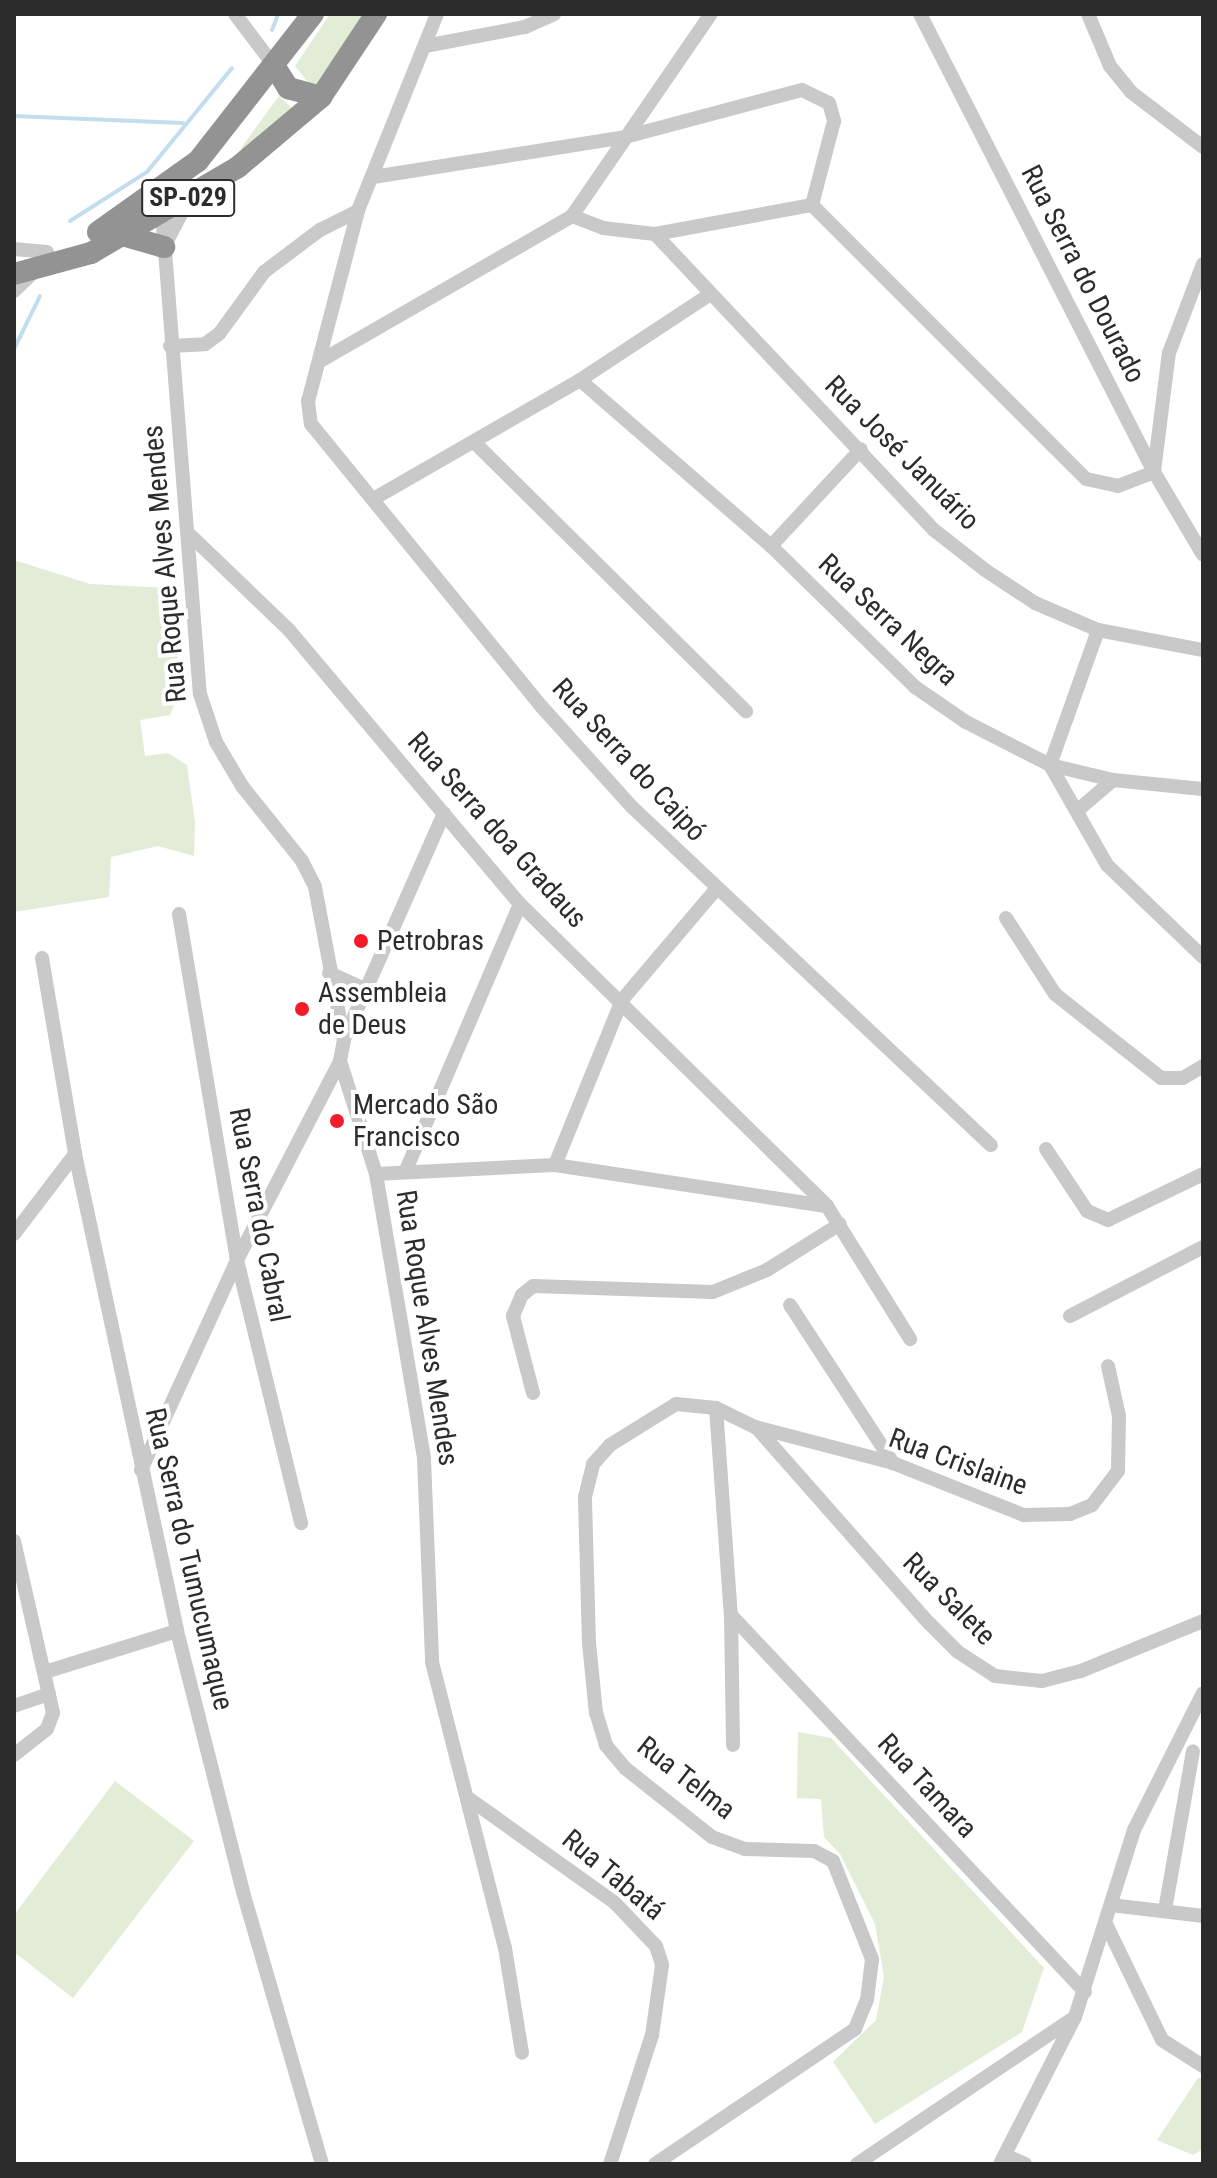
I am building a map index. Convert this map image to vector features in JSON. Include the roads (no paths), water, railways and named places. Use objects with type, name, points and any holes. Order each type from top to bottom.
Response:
[{"type":"highway","name":"SP-029","points":[[14,274],[116,222],[198,161],[275,67],[313,14]]},
{"type":"highway","name":"SP-029","points":[[14,259],[42,261],[91,253],[190,197],[267,146],[321,97],[373,17]]},
{"type":"highway","points":[[275,67],[288,88],[321,97]]},
{"type":"highway","points":[[162,213],[198,161]]},
{"type":"highway","points":[[122,235],[165,250]]},
{"type":"street","points":[[235,14],[275,67]]},
{"type":"street","name":"Rua Serra do Caipó","points":[[437,14],[358,211],[322,360],[308,401],[311,424],[375,498],[541,706],[716,889],[991,1145]]},
{"type":"street","points":[[425,46],[525,27],[554,14]]},
{"type":"street","points":[[322,360],[572,216],[711,14]]},
{"type":"street","name":"Rua Serra do Dourado","points":[[920,14],[1154,472],[1203,555]]},
{"type":"street","points":[[1088,14],[1110,66],[1131,92],[1203,147]]},
{"type":"street","points":[[373,177],[625,137],[792,92],[811,91],[829,103],[834,121],[812,205]]},
{"type":"street","points":[[165,250],[173,223],[190,197]]},
{"type":"street","points":[[812,205],[1086,479],[1118,486],[1154,472],[1169,353],[1203,264]]},
{"type":"street","points":[[572,216],[603,228],[655,234],[812,205]]},
{"type":"street","points":[[170,346],[205,344],[219,334],[264,272],[320,230],[358,211]]},
{"type":"street","name":"Rua Roque Alves Mendes","points":[[162,213],[170,346],[206,714],[242,786],[309,871],[344,1040],[340,1061],[376,1174],[424,1459],[432,1662],[505,1948],[522,2053]]},
{"type":"street","name":"Rua José Januário","points":[[655,234],[709,295],[861,449],[934,530],[985,570],[1035,603],[1098,630],[1203,650]]},
{"type":"street","name":"SP-029","points":[[14,249],[42,261]]},
{"type":"street","points":[[14,291],[42,261]]},
{"type":"street","points":[[375,498],[580,380],[709,295]]},
{"type":"street","name":"Rua Serra Negra","points":[[580,380],[771,546],[915,687],[966,722],[1050,765],[1113,780],[1203,789]]},
{"type":"street","points":[[474,442],[746,711]]},
{"type":"street","points":[[771,546],[861,449]]},
{"type":"street","name":"Rua Serra doa Gradaus","points":[[189,534],[289,630],[520,904],[622,1000],[827,1206],[910,1339]]},
{"type":"street","points":[[1098,630],[1050,765],[1107,865],[1203,957]]},
{"type":"street","points":[[1078,810],[1113,780]]},
{"type":"street","points":[[344,1040],[363,988],[444,813]]},
{"type":"street","points":[[555,1165],[622,1000],[716,889]]},
{"type":"street","points":[[406,1170],[520,904]]},
{"type":"street","name":"Rua Serra do Cabral","points":[[179,914],[237,1260],[301,1523]]},
{"type":"street","points":[[1006,918],[1055,994],[1161,1078],[1183,1078],[1203,1066]]},
{"type":"street","name":"Rua Serra do Tumucumaque","points":[[42,958],[75,1154],[177,1631],[243,1892],[322,2164]]},
{"type":"street","points":[[329,973],[363,988]]},
{"type":"street","points":[[141,1470],[237,1260],[340,1061]]},
{"type":"street","points":[[1046,1149],[1087,1211],[1108,1220],[1203,1174]]},
{"type":"street","points":[[14,1234],[75,1154]]},
{"type":"street","points":[[376,1174],[406,1170],[555,1165],[827,1206]]},
{"type":"street","points":[[533,1393],[513,1316],[522,1295],[533,1286],[713,1292],[767,1270],[840,1224]]},
{"type":"street","points":[[1070,1316],[1203,1247]]},
{"type":"street","points":[[790,1305],[893,1463]]},
{"type":"street","name":"Rua Crislaine","points":[[755,1427],[893,1463],[1024,1515],[1070,1514],[1092,1505],[1118,1471],[1121,1448],[1108,1366]]},
{"type":"street","name":"Rua Telma","points":[[655,2164],[840,2043],[855,2029],[871,1978],[868,1941],[833,1861],[814,1851],[745,1849],[712,1837],[625,1768],[606,1745],[596,1713],[585,1497],[593,1464],[610,1445],[676,1404],[716,1408],[755,1427]]},
{"type":"street","points":[[716,1408],[731,1615],[733,1745]]},
{"type":"street","name":"Rua Salete","points":[[755,1427],[929,1623],[958,1652],[995,1676],[1042,1681],[1081,1671],[1203,1621]]},
{"type":"street","points":[[14,1541],[45,1672],[52,1723],[14,1755]]},
{"type":"street","name":"Rua Tamara","points":[[731,1615],[1085,1992]]},
{"type":"street","points":[[45,1672],[177,1631]]},
{"type":"street","points":[[1165,1910],[1203,1693]]},
{"type":"street","points":[[14,1706],[49,1694]]},
{"type":"street","points":[[1025,2164],[1002,2159],[1075,2017],[1134,1830],[1191,1750]]},
{"type":"street","name":"Rua Tabatá","points":[[468,1798],[615,1903],[656,1946],[662,1965],[652,2035],[610,2164]]},
{"type":"street","points":[[1111,1905],[1203,1916]]},
{"type":"street","points":[[1106,1924],[1162,2040],[1203,2066]]},
{"type":"street","points":[[857,2164],[1075,2017]]},
{"type":"waterway","points":[[272,30],[278,14]]},
{"type":"waterway","points":[[70,221],[147,172],[232,68]]},
{"type":"waterway","points":[[14,116],[183,123]]},
{"type":"waterway","points":[[14,349],[40,296]]},
{"type":"place","name":"Petrobras","points":[[361,941]]},
{"type":"place","name":"Assembleia de Deus","points":[[302,1009]]},
{"type":"place","name":"Mercado São Francisco","points":[[337,1121]]}]
